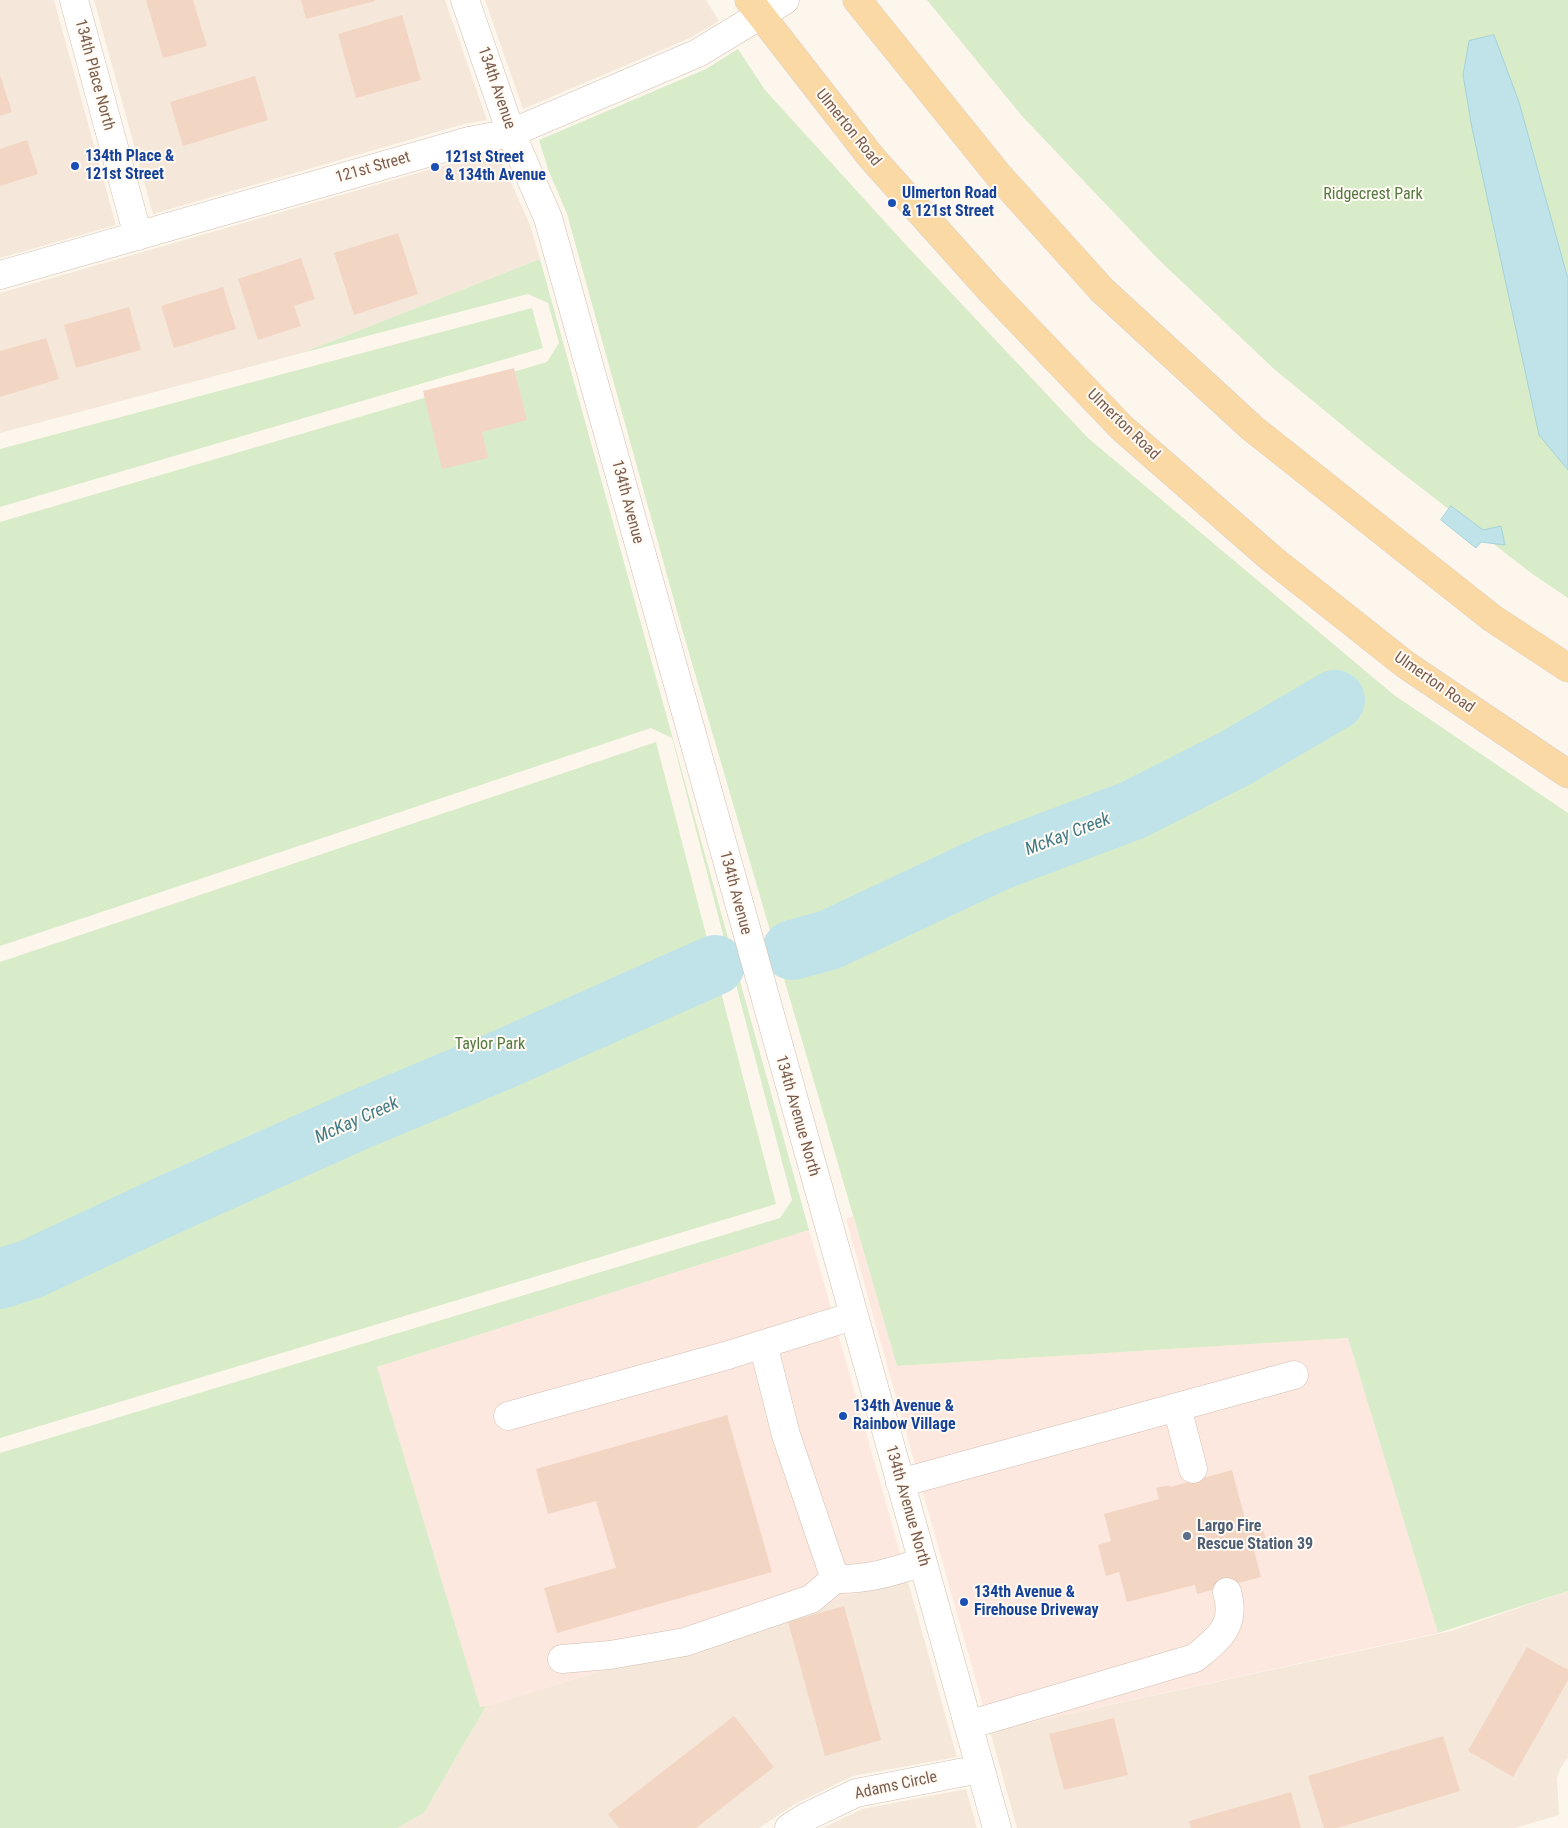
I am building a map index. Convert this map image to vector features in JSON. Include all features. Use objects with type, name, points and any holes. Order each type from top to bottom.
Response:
[{"type":"main road","points":[[857,0],[1000,176],[1102,290],[1252,428],[1492,618],[1568,668]]},
{"type":"main road","name":"Ulmerton Road","points":[[754,8],[871,157],[991,291],[1122,428],[1272,560],[1406,665],[1568,774]]},
{"type":"street","name":"134th Place North","points":[[74,0],[138,236]]},
{"type":"street","name":"134th Avenue","points":[[465,0],[511,133],[548,218],[768,1011]]},
{"type":"street","name":"121st Street","points":[[0,275],[469,141],[511,133],[698,53],[754,8],[785,0]]},
{"type":"street","name":"134th Avenue North","points":[[768,1011],[997,1828]]},
{"type":"street","points":[[508,1416],[763,1344],[854,1316]]},
{"type":"street","points":[[763,1344],[786,1435],[834,1579]]},
{"type":"street","points":[[900,1483],[1294,1376]]},
{"type":"street","points":[[1177,1407],[1194,1469]]},
{"type":"street","points":[[562,1660],[610,1655],[685,1642],[811,1599],[834,1579],[855,1580],[886,1575],[922,1562]]},
{"type":"street","points":[[968,1725],[1195,1658],[1217,1640],[1229,1622],[1230,1601],[1227,1592]]},
{"type":"street","name":"Adams Circle","points":[[790,1828],[806,1817],[856,1793],[980,1769]]},
{"type":"shaded area","points":[[0,0],[54,0],[116,225],[0,258]]},
{"type":"shaded area","points":[[94,0],[445,0],[487,120],[464,124],[153,214]]},
{"type":"shaded area","points":[[485,0],[706,0],[719,21],[690,38],[523,109]]},
{"type":"shaded area","points":[[498,153],[530,225],[540,259],[302,353],[0,433],[0,293],[473,157]]},
{"type":"shaded area","points":[[853,1216],[897,1366],[1348,1338],[1438,1633],[990,1731],[846,1219]]},
{"type":"shaded area","points":[[809,1230],[907,1578],[480,1708],[377,1367]]},
{"type":"shaded area","points":[[907,1578],[957,1757],[853,1776],[795,1804],[759,1828],[397,1828],[424,1813],[486,1706]]},
{"type":"shaded area","points":[[1568,1591],[1568,1757],[1560,1769],[1557,1779],[1559,1815],[1515,1828],[1017,1828],[990,1731],[1451,1631]]},
{"type":"shaded area","points":[[966,1789],[977,1828],[823,1828],[862,1809]]},
{"type":"green space","name":"Ridgecrest Park","points":[[927,0],[1568,0],[1568,598],[1531,573],[1375,452],[1274,369],[1157,258],[1022,116]]},
{"type":"green space","points":[[738,49],[765,90],[907,246],[1088,438],[1394,695],[1568,813],[1568,1591],[1438,1633],[1348,1338],[897,1366],[680,622],[567,214],[548,169],[539,140],[706,69]]},
{"type":"green space","points":[[540,259],[809,1230],[377,1367],[480,1707],[486,1706],[424,1813],[397,1828],[0,1828],[0,1453],[780,1218],[792,1200],[672,738],[651,728],[0,946],[0,522],[547,362],[559,343],[548,303],[528,294],[302,353]]},
{"type":"green space","points":[[532,308],[543,348],[0,507],[0,449]]},
{"type":"green space","name":"Taylor Park","points":[[656,742],[776,1204],[0,1438],[0,962]]},
{"type":"water","points":[[1494,35],[1519,102],[1568,279],[1568,470],[1539,435],[1472,128],[1463,75],[1469,41]]},
{"type":"water","points":[[1451,506],[1483,530],[1501,526],[1505,545],[1481,542],[1476,548],[1441,520]]},
{"type":"building","points":[[146,0],[193,0],[207,46],[163,58]]},
{"type":"building","points":[[301,0],[375,0],[375,1],[306,19]]},
{"type":"building","points":[[402,15],[421,80],[356,98],[338,34]]},
{"type":"building","points":[[0,75],[12,112],[0,116]]},
{"type":"building","points":[[255,76],[268,120],[183,146],[170,102]]},
{"type":"building","points":[[27,140],[38,174],[0,186],[0,149]]},
{"type":"building","points":[[398,233],[418,294],[354,315],[334,253]]},
{"type":"building","points":[[301,258],[315,299],[294,306],[301,326],[258,340],[238,279]]},
{"type":"building","points":[[223,287],[236,329],[174,348],[161,306]]},
{"type":"building","points":[[129,307],[141,350],[76,368],[64,325]]},
{"type":"building","points":[[46,338],[59,379],[0,397],[0,351]]},
{"type":"building","points":[[514,368],[527,420],[482,432],[488,458],[442,469],[423,391]]},
{"type":"building","points":[[727,1415],[772,1572],[557,1633],[544,1588],[616,1568],[596,1501],[548,1514],[536,1469]]},
{"type":"building","name":"Largo Fire Rescue Station 39","points":[[1232,1470],[1248,1530],[1262,1526],[1268,1546],[1254,1550],[1261,1577],[1197,1594],[1195,1585],[1127,1602],[1119,1572],[1106,1576],[1098,1545],[1111,1541],[1104,1514],[1159,1499],[1156,1488],[1169,1485],[1170,1487]]},
{"type":"building","points":[[844,1606],[881,1740],[825,1756],[788,1622]]},
{"type":"building","points":[[1527,1647],[1568,1670],[1568,1680],[1513,1777],[1468,1751]]},
{"type":"building","points":[[734,1716],[774,1767],[696,1828],[619,1828],[608,1814]]},
{"type":"building","points":[[1114,1718],[1128,1775],[1064,1790],[1049,1734]]},
{"type":"building","points":[[1443,1736],[1460,1791],[1337,1828],[1324,1828],[1308,1776]]},
{"type":"building","points":[[1291,1792],[1301,1828],[1191,1828],[1189,1821]]},
{"type":"waterway","name":"McKay Creek","points":[[792,950],[829,940],[995,862],[1133,810],[1234,759],[1335,700]]},
{"type":"waterway","name":"McKay Creek","points":[[0,1279],[31,1269],[356,1121],[504,1059],[715,965]]},
{"type":"place","name":"134th Place & 121st Street","points":[[75,166]]},
{"type":"place","name":"121st Street & 134th Avenue","points":[[435,167]]},
{"type":"place","name":"Ulmerton Road & 121st Street","points":[[892,203]]},
{"type":"place","name":"134th Avenue & Rainbow Village","points":[[843,1416]]},
{"type":"place","name":"Largo Fire Rescue Station 39","points":[[1187,1536]]},
{"type":"place","name":"134th Avenue & Firehouse Driveway","points":[[964,1602]]}]
